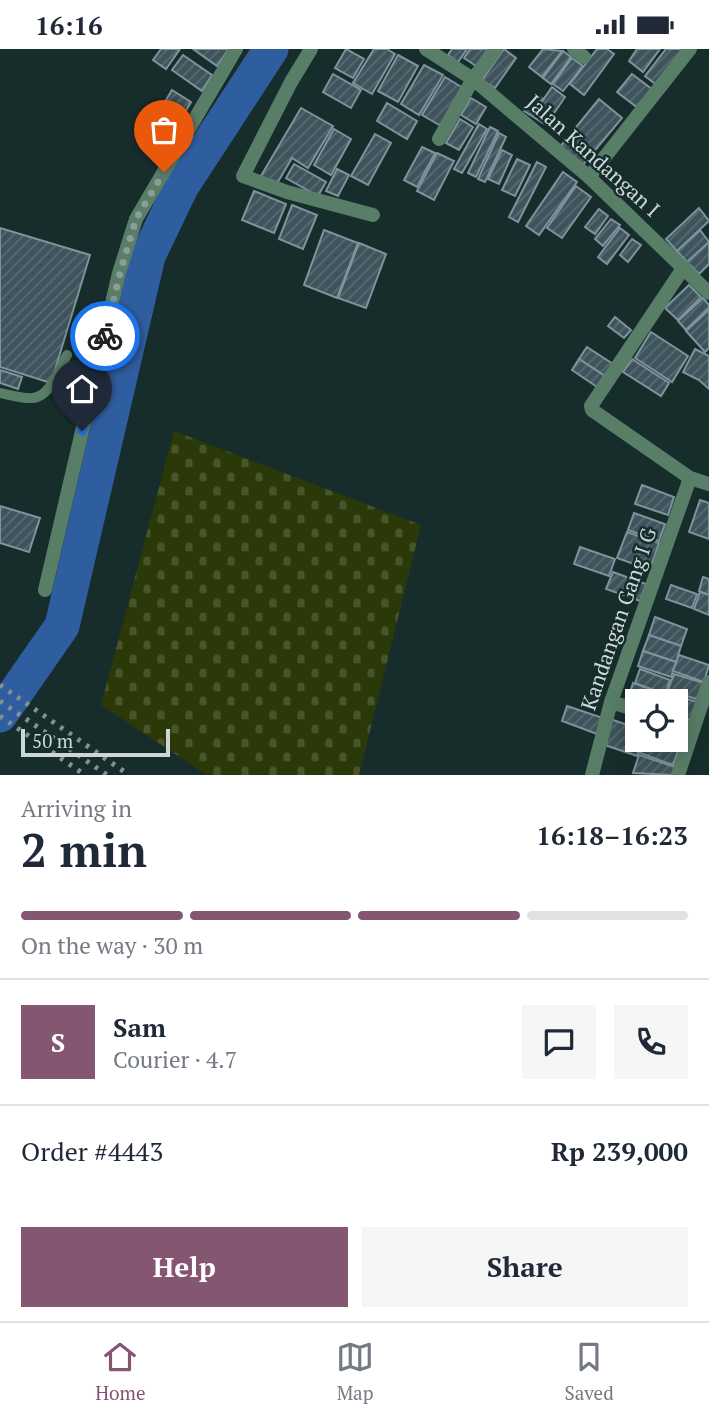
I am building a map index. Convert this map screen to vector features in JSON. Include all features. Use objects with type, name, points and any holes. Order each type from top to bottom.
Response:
[{"type":"street","points":[[45,590],[120,273],[136,219],[236,49]]},
{"type":"street","points":[[312,49],[291,82],[243,176],[287,192],[373,215]]},
{"type":"street","name":"Jalan Kandangan I","points":[[426,49],[474,79],[589,177],[709,293]]},
{"type":"street","points":[[439,139],[474,79],[496,49]]},
{"type":"street","points":[[589,177],[690,49]]},
{"type":"street","points":[[684,267],[590,406],[690,478],[709,484]]},
{"type":"street","name":"Kandangan Gang I G","points":[[592,775],[611,702],[690,478]]},
{"type":"street","points":[[678,775],[709,682]]},
{"type":"street","points":[[611,702],[625,707]]},
{"type":"street","points":[[688,727],[692,728]]},
{"type":"lane","points":[[0,393],[33,398],[40,396],[50,387],[67,355]]},
{"type":"green space","points":[[174,431],[421,525],[359,775],[207,775],[101,705]]},
{"type":"building","points":[[161,49],[180,49],[166,69],[153,60]]},
{"type":"building","points":[[193,49],[225,49],[228,50],[217,66]]},
{"type":"building","points":[[346,49],[364,59],[353,78],[335,68]]},
{"type":"building","points":[[374,49],[387,49],[395,54],[372,94],[353,83]]},
{"type":"building","points":[[452,49],[467,49],[458,62],[448,55]]},
{"type":"building","points":[[470,49],[488,49],[476,66],[464,58]]},
{"type":"building","points":[[504,49],[516,58],[495,88],[482,80]]},
{"type":"building","points":[[543,49],[562,51],[542,77],[529,67]]},
{"type":"building","points":[[597,49],[607,49],[614,54],[584,95],[570,84]]},
{"type":"building","points":[[637,49],[660,49],[643,72],[629,61]]},
{"type":"building","points":[[666,49],[687,49],[658,86],[645,76]]},
{"type":"building","points":[[563,51],[571,57],[551,84],[543,78]]},
{"type":"building","points":[[183,55],[212,75],[202,91],[172,70]]},
{"type":"building","points":[[398,55],[418,66],[398,102],[378,91]]},
{"type":"building","points":[[572,58],[583,66],[563,91],[553,84]]},
{"type":"building","points":[[424,65],[443,75],[419,115],[401,104]]},
{"type":"building","points":[[333,74],[361,90],[351,108],[323,92]]},
{"type":"building","points":[[632,74],[653,90],[638,108],[617,92]]},
{"type":"building","points":[[445,77],[463,88],[441,126],[422,115]]},
{"type":"building","points":[[552,87],[565,97],[546,125],[532,116]]},
{"type":"building","points":[[172,90],[191,102],[169,139],[150,127]]},
{"type":"building","points":[[536,94],[542,98],[530,115],[524,111]]},
{"type":"building","points":[[471,98],[486,107],[476,124],[461,115]]},
{"type":"building","points":[[599,99],[622,118],[582,166],[560,147]]},
{"type":"building","points":[[387,103],[417,121],[407,139],[377,121]]},
{"type":"building","points":[[301,108],[333,126],[308,168],[292,158],[276,185],[261,176]]},
{"type":"building","points":[[460,119],[473,127],[459,150],[446,143]]},
{"type":"building","points":[[479,124],[487,129],[462,173],[454,169]]},
{"type":"building","points":[[490,127],[498,131],[476,177],[468,173]]},
{"type":"building","points":[[334,129],[351,139],[331,175],[314,165]]},
{"type":"building","points":[[499,133],[506,137],[485,182],[478,179]]},
{"type":"building","points":[[375,134],[391,143],[368,185],[351,176]]},
{"type":"building","points":[[422,147],[435,153],[417,187],[404,180]]},
{"type":"building","points":[[502,150],[512,155],[499,184],[488,179]]},
{"type":"building","points":[[437,153],[454,161],[434,200],[417,191]]},
{"type":"building","points":[[517,159],[530,165],[515,196],[502,190]]},
{"type":"building","points":[[537,162],[546,167],[518,222],[509,217]]},
{"type":"building","points":[[294,164],[326,182],[318,196],[286,178]]},
{"type":"building","points":[[337,169],[349,175],[338,196],[326,191]]},
{"type":"building","points":[[563,172],[577,182],[539,235],[526,226]]},
{"type":"building","points":[[576,186],[591,197],[562,238],[547,228]]},
{"type":"building","points":[[254,191],[286,204],[274,233],[242,220]]},
{"type":"building","points":[[292,205],[317,215],[303,249],[279,239]]},
{"type":"building","points":[[699,208],[709,221],[677,251],[666,239]]},
{"type":"building","points":[[599,209],[608,216],[595,234],[585,227]]},
{"type":"building","points":[[611,219],[620,225],[603,246],[595,239]]},
{"type":"building","points":[[0,228],[90,255],[51,383],[0,367]]},
{"type":"building","points":[[620,228],[629,235],[607,264],[598,257]]},
{"type":"building","points":[[324,230],[358,243],[337,298],[304,285]]},
{"type":"building","points":[[700,230],[709,242],[687,262],[677,251]]},
{"type":"building","points":[[632,239],[641,245],[628,262],[620,255]]},
{"type":"building","points":[[709,242],[709,264],[699,274],[687,262]]},
{"type":"building","points":[[359,243],[386,254],[366,308],[338,298]]},
{"type":"building","points":[[689,285],[701,297],[678,320],[665,308]]},
{"type":"building","points":[[703,298],[709,308],[686,330],[678,321]]},
{"type":"building","points":[[709,310],[709,348],[705,352],[686,331]]},
{"type":"building","points":[[615,317],[631,330],[624,338],[608,326]]},
{"type":"building","points":[[651,332],[688,356],[672,382],[635,358]]},
{"type":"building","points":[[587,347],[616,366],[608,378],[579,359]]},
{"type":"building","points":[[695,349],[709,356],[709,389],[683,372]]},
{"type":"building","points":[[579,359],[608,378],[600,389],[572,370]]},
{"type":"building","points":[[632,359],[669,383],[661,396],[623,372]]},
{"type":"building","points":[[0,370],[22,377],[18,389],[0,383]]},
{"type":"building","points":[[642,485],[674,497],[668,515],[635,504]]},
{"type":"building","points":[[700,500],[709,503],[709,539],[689,532]]},
{"type":"building","points":[[0,506],[40,518],[29,552],[0,543]]},
{"type":"building","points":[[634,513],[665,524],[659,541],[628,530]]},
{"type":"building","points":[[627,532],[659,543],[650,570],[617,558]]},
{"type":"building","points":[[580,547],[615,559],[609,576],[574,564]]},
{"type":"building","points":[[613,572],[646,584],[640,601],[606,589]]},
{"type":"building","points":[[703,577],[709,579],[709,595],[699,591]]},
{"type":"building","points":[[671,585],[697,594],[692,608],[666,599]]},
{"type":"building","points":[[700,592],[709,595],[709,615],[694,609]]},
{"type":"building","points":[[655,617],[687,629],[681,646],[649,635]]},
{"type":"building","points":[[649,635],[681,646],[676,662],[643,651]]},
{"type":"building","points":[[643,651],[676,662],[671,677],[638,666]]},
{"type":"building","points":[[679,655],[709,665],[704,682],[673,671]]},
{"type":"building","points":[[640,669],[670,680],[667,689],[651,689],[635,683]]},
{"type":"building","points":[[674,674],[704,683],[699,700],[688,696],[688,689],[668,689]]},
{"type":"building","points":[[633,683],[650,689],[631,689]]},
{"type":"building","points":[[688,699],[697,702],[692,720],[688,719]]},
{"type":"building","points":[[567,706],[603,718],[597,734],[562,721]]},
{"type":"building","points":[[610,719],[625,724],[625,752],[602,744]]},
{"type":"building","points":[[640,752],[678,752],[673,765]]},
{"type":"building","points":[[639,755],[675,767],[672,775],[633,773]]},
{"type":"waterway","points":[[0,715],[62,626],[148,256],[181,187],[271,49]]},
{"type":"railway","points":[[0,685],[129,775]]},
{"type":"railway","points":[[0,701],[107,775]]},
{"type":"railway","points":[[0,716],[85,775]]},
{"type":"way so far","points":[[105,336],[136,219],[164,172]]},
{"type":"route","points":[[82,431],[105,336]]}]
